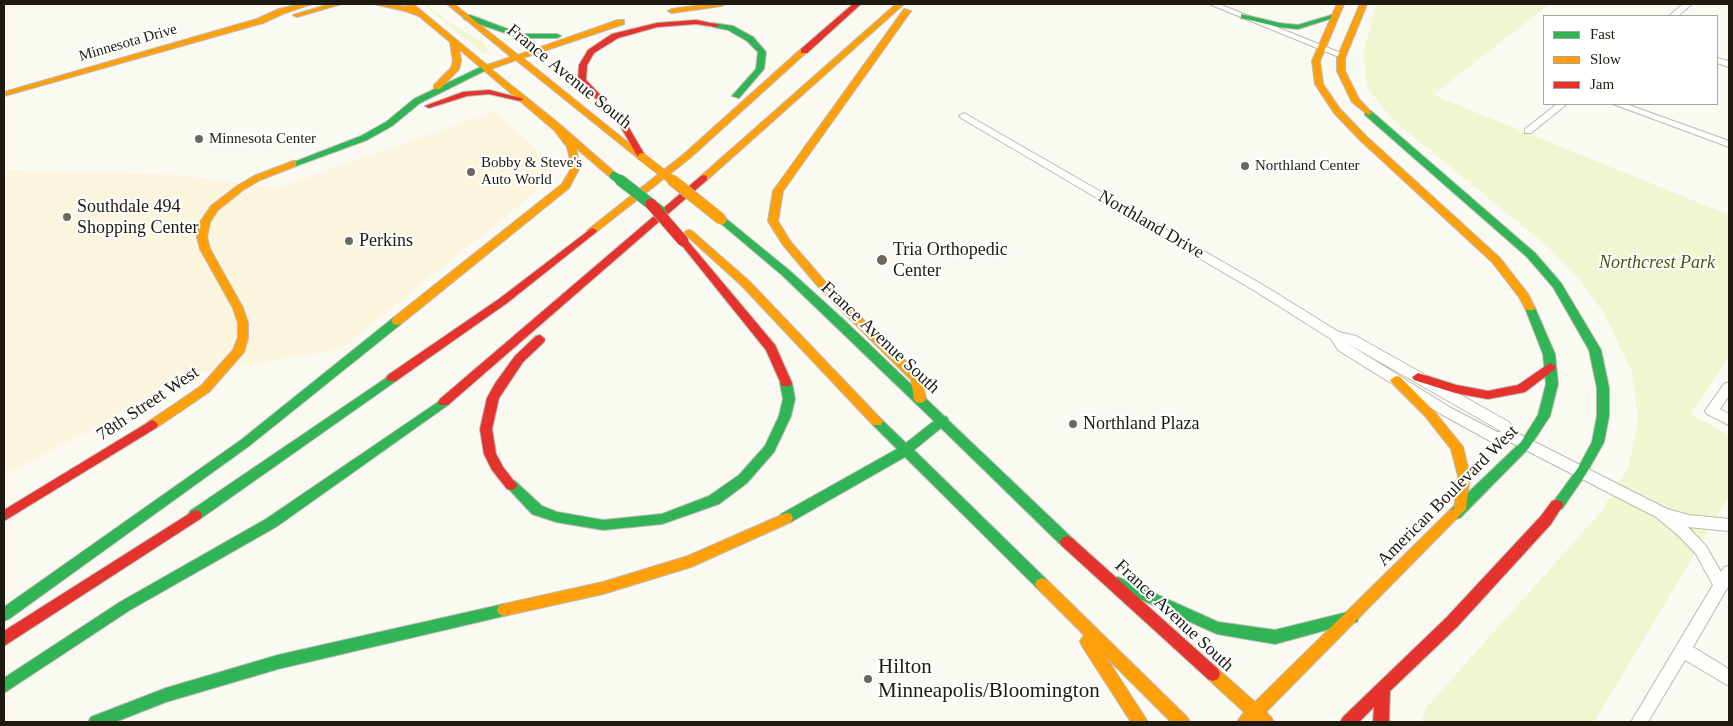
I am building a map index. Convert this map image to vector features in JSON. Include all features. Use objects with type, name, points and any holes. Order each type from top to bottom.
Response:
[{"type":"main road","name":"Minnesota Drive","points":[[4,94],[260,22],[282,11],[338,4]]},
{"type":"main road","points":[[314,6],[348,4]]},
{"type":"main road","points":[[378,4],[407,9],[425,17]]},
{"type":"main road","points":[[409,4],[614,176],[651,204],[686,237],[745,283],[906,450],[1065,609],[1182,722]]},
{"type":"main road","name":"France Avenue South","points":[[450,4],[721,219],[786,273],[943,420],[1067,542],[1266,722]]},
{"type":"main road","points":[[467,17],[520,36],[534,38],[571,34],[635,18],[721,4]]},
{"type":"main road","points":[[4,639],[198,514],[298,446],[503,301],[694,150],[857,4]]},
{"type":"main road","points":[[4,686],[126,606],[271,522],[450,397],[746,142],[900,4]]},
{"type":"main road","points":[[913,4],[885,38],[778,191],[773,211],[773,221],[786,243],[825,288],[917,379],[920,399]]},
{"type":"main road","name":"American Boulevard West","points":[[1245,722],[1536,432],[1544,416],[1552,384],[1549,354],[1538,324],[1524,296],[1496,260],[1337,112],[1319,84],[1316,60],[1340,4]]},
{"type":"main road","points":[[1348,722],[1452,622],[1546,520],[1582,471],[1598,442],[1603,416],[1603,388],[1595,350],[1557,284],[1531,255],[1373,119],[1356,100],[1341,71],[1342,56],[1363,4]]},
{"type":"main road","points":[[1244,16],[1279,25],[1298,27],[1335,16]]},
{"type":"main road","points":[[597,228],[706,128],[753,79],[762,59],[762,52],[754,42],[738,31],[719,25],[696,22],[669,23],[637,29],[615,36],[591,52],[583,65],[582,80],[621,121],[642,157]]},
{"type":"main road","name":"78th Street West","points":[[4,516],[180,408],[205,389],[238,352],[243,338],[243,323],[238,308],[205,249],[202,237],[205,222],[214,208],[240,188],[257,178],[357,141],[389,124],[409,110],[490,71],[609,26]]},
{"type":"main road","points":[[422,104],[455,69],[457,62],[453,40]]},
{"type":"main road","points":[[422,104],[466,94],[489,92],[525,101]]},
{"type":"main road","points":[[4,615],[245,443],[566,186],[576,167],[571,147],[554,124]]},
{"type":"main road","points":[[622,264],[652,222]]},
{"type":"main road","points":[[550,330],[518,359],[509,371],[493,398],[488,417],[486,429],[490,454],[498,470],[520,496],[537,510],[556,518],[603,525],[662,519],[714,500],[731,489],[743,479],[770,449],[785,416],[789,399],[786,380],[771,348],[686,237]]},
{"type":"main road","points":[[1418,377],[1455,389],[1488,395],[1521,389],[1550,366]]},
{"type":"main road","points":[[1396,380],[1429,413],[1457,447],[1464,476],[1460,509]]},
{"type":"main road","points":[[96,722],[166,695],[278,662],[556,599],[652,574],[691,561],[774,525],[906,450],[943,420]]},
{"type":"main road","points":[[1109,580],[1155,598],[1217,628],[1275,637],[1352,616]]},
{"type":"main road","points":[[1065,609],[1132,706],[1140,722]]},
{"type":"main road","points":[[1381,722],[1383,690]]},
{"type":"street","points":[[1212,4],[1342,56]]},
{"type":"street","points":[[1674,15],[1688,4]]},
{"type":"street","points":[[1528,131],[1561,105]]},
{"type":"street","points":[[1621,105],[1729,144]]},
{"type":"street","name":"Northland Drive","points":[[964,116],[1259,288],[1336,336],[1352,339],[1504,426],[1512,437],[1582,471],[1661,513]]},
{"type":"street","name":"Northland Drive","points":[[1336,336],[1342,347],[1495,437],[1512,437]]},
{"type":"street","points":[[1729,387],[1712,411],[1729,420]]},
{"type":"street","points":[[1661,513],[1689,521],[1729,525]]},
{"type":"street","points":[[1639,722],[1725,579],[1684,532],[1661,513]]},
{"type":"street","points":[[1684,650],[1729,678]]},
{"type":"shaded area","points":[[496,111],[555,167],[524,202],[341,349],[175,377],[103,423],[4,475],[4,170],[179,175],[277,188]]},
{"type":"green space","points":[[423,4],[427,4],[450,23],[485,44],[489,52],[484,54]]},
{"type":"green space","name":"Northcrest Park","points":[[1376,4],[1549,4],[1433,95],[1729,215],[1729,358],[1690,414],[1729,435],[1729,496],[1594,722],[1421,722],[1426,708],[1600,513],[1629,467],[1638,421],[1632,372],[1604,313],[1579,279],[1547,246],[1393,120],[1368,89],[1363,54]]},
{"type":"traffic: fast","points":[[1244,16],[1279,25],[1298,27],[1335,16]]},
{"type":"traffic: fast","points":[[467,17],[520,36],[557,36]]},
{"type":"traffic: fast","points":[[716,25],[730,28],[750,39],[762,52],[760,69],[736,96]]},
{"type":"traffic: fast","points":[[293,164],[364,138],[389,124],[417,101],[486,68]]},
{"type":"traffic: fast","points":[[1368,113],[1531,255],[1557,285],[1595,350],[1603,388],[1603,416],[1598,442],[1582,471],[1557,505]]},
{"type":"traffic: fast","points":[[614,176],[661,212]]},
{"type":"traffic: fast","points":[[721,219],[786,273],[839,322],[1067,542]]},
{"type":"traffic: fast","points":[[1455,514],[1525,445],[1544,416],[1552,384],[1549,354],[1530,308]]},
{"type":"traffic: fast","points":[[4,615],[245,443],[397,321]]},
{"type":"traffic: fast","points":[[195,515],[392,378]]},
{"type":"traffic: fast","points":[[511,485],[537,510],[556,517],[603,525],[662,519],[714,500],[743,479],[770,449],[785,416],[789,399],[786,383]]},
{"type":"traffic: fast","points":[[4,686],[125,606],[271,523],[444,402]]},
{"type":"traffic: fast","points":[[786,518],[906,450],[943,420]]},
{"type":"traffic: fast","points":[[877,422],[1042,584]]},
{"type":"traffic: fast","points":[[1118,583],[1217,628],[1275,637],[1352,617]]},
{"type":"traffic: fast","points":[[96,722],[166,695],[278,662],[504,610]]},
{"type":"traffic: slow","points":[[4,94],[260,21],[282,11],[308,4]]},
{"type":"traffic: slow","points":[[297,15],[337,4]]},
{"type":"traffic: slow","points":[[378,4],[407,9],[419,14]]},
{"type":"traffic: slow","points":[[409,4],[614,176]]},
{"type":"traffic: slow","points":[[450,4],[642,157]]},
{"type":"traffic: slow","points":[[672,11],[721,4]]},
{"type":"traffic: slow","points":[[704,178],[900,4]]},
{"type":"traffic: slow","points":[[1340,4],[1316,61],[1319,84],[1337,111],[1364,139],[1496,260],[1524,296],[1530,308]]},
{"type":"traffic: slow","points":[[1363,4],[1341,58],[1341,71],[1355,100],[1368,113]]},
{"type":"traffic: slow","points":[[907,11],[778,191],[773,221],[786,243],[825,288],[917,379],[920,399]]},
{"type":"traffic: slow","points":[[486,68],[621,22]]},
{"type":"traffic: slow","points":[[437,87],[455,69],[457,61],[453,40]]},
{"type":"traffic: slow","points":[[592,231],[687,156],[804,51]]},
{"type":"traffic: slow","points":[[397,321],[566,186],[576,167],[571,147],[554,124]]},
{"type":"traffic: slow","points":[[642,157],[721,219]]},
{"type":"traffic: slow","points":[[152,425],[205,389],[238,352],[243,338],[243,323],[238,308],[205,249],[202,237],[205,222],[214,208],[240,188],[257,178],[293,164]]},
{"type":"traffic: slow","points":[[689,233],[745,283],[877,422]]},
{"type":"traffic: slow","points":[[1396,380],[1429,413],[1457,447],[1464,476],[1460,509]]},
{"type":"traffic: slow","points":[[1245,722],[1455,514]]},
{"type":"traffic: slow","points":[[504,610],[603,588],[691,561],[786,518]]},
{"type":"traffic: slow","points":[[1042,584],[1182,722]]},
{"type":"traffic: slow","points":[[1087,641],[1140,722]]},
{"type":"traffic: slow","points":[[1213,674],[1266,722]]},
{"type":"traffic: jam","points":[[804,51],[857,4]]},
{"type":"traffic: jam","points":[[642,157],[621,121],[582,80],[583,65],[591,52],[615,36],[657,25],[696,22],[716,25]]},
{"type":"traffic: jam","points":[[429,106],[466,94],[489,92],[520,99]]},
{"type":"traffic: jam","points":[[444,402],[704,178]]},
{"type":"traffic: jam","points":[[651,204],[683,241]]},
{"type":"traffic: jam","points":[[392,378],[503,301],[592,231]]},
{"type":"traffic: jam","points":[[683,241],[771,348],[786,383]]},
{"type":"traffic: jam","points":[[511,485],[498,470],[490,454],[486,429],[493,398],[500,385],[519,359],[540,339]]},
{"type":"traffic: jam","points":[[1418,377],[1455,389],[1488,395],[1521,389],[1550,367]]},
{"type":"traffic: jam","points":[[4,516],[152,425]]},
{"type":"traffic: jam","points":[[1348,722],[1452,622],[1546,520],[1557,505]]},
{"type":"traffic: jam","points":[[4,639],[195,515]]},
{"type":"traffic: jam","points":[[1067,542],[1213,674]]},
{"type":"traffic: jam","points":[[1381,722],[1383,690]]},
{"type":"place","name":"Minnesota Center","points":[[199,139]]},
{"type":"place","name":"Northland Center","points":[[1245,166]]},
{"type":"place","name":"Bobby & Steve's Auto World","points":[[471,172]]},
{"type":"place","name":"Southdale 494 Shopping Center","points":[[67,217]]},
{"type":"place","name":"Perkins","points":[[349,241]]},
{"type":"place","name":"Tria Orthopedic Center","points":[[882,260]]},
{"type":"place","name":"Northland Plaza","points":[[1073,424]]},
{"type":"place","name":"Hilton Minneapolis/Bloomington","points":[[868,679]]}]
